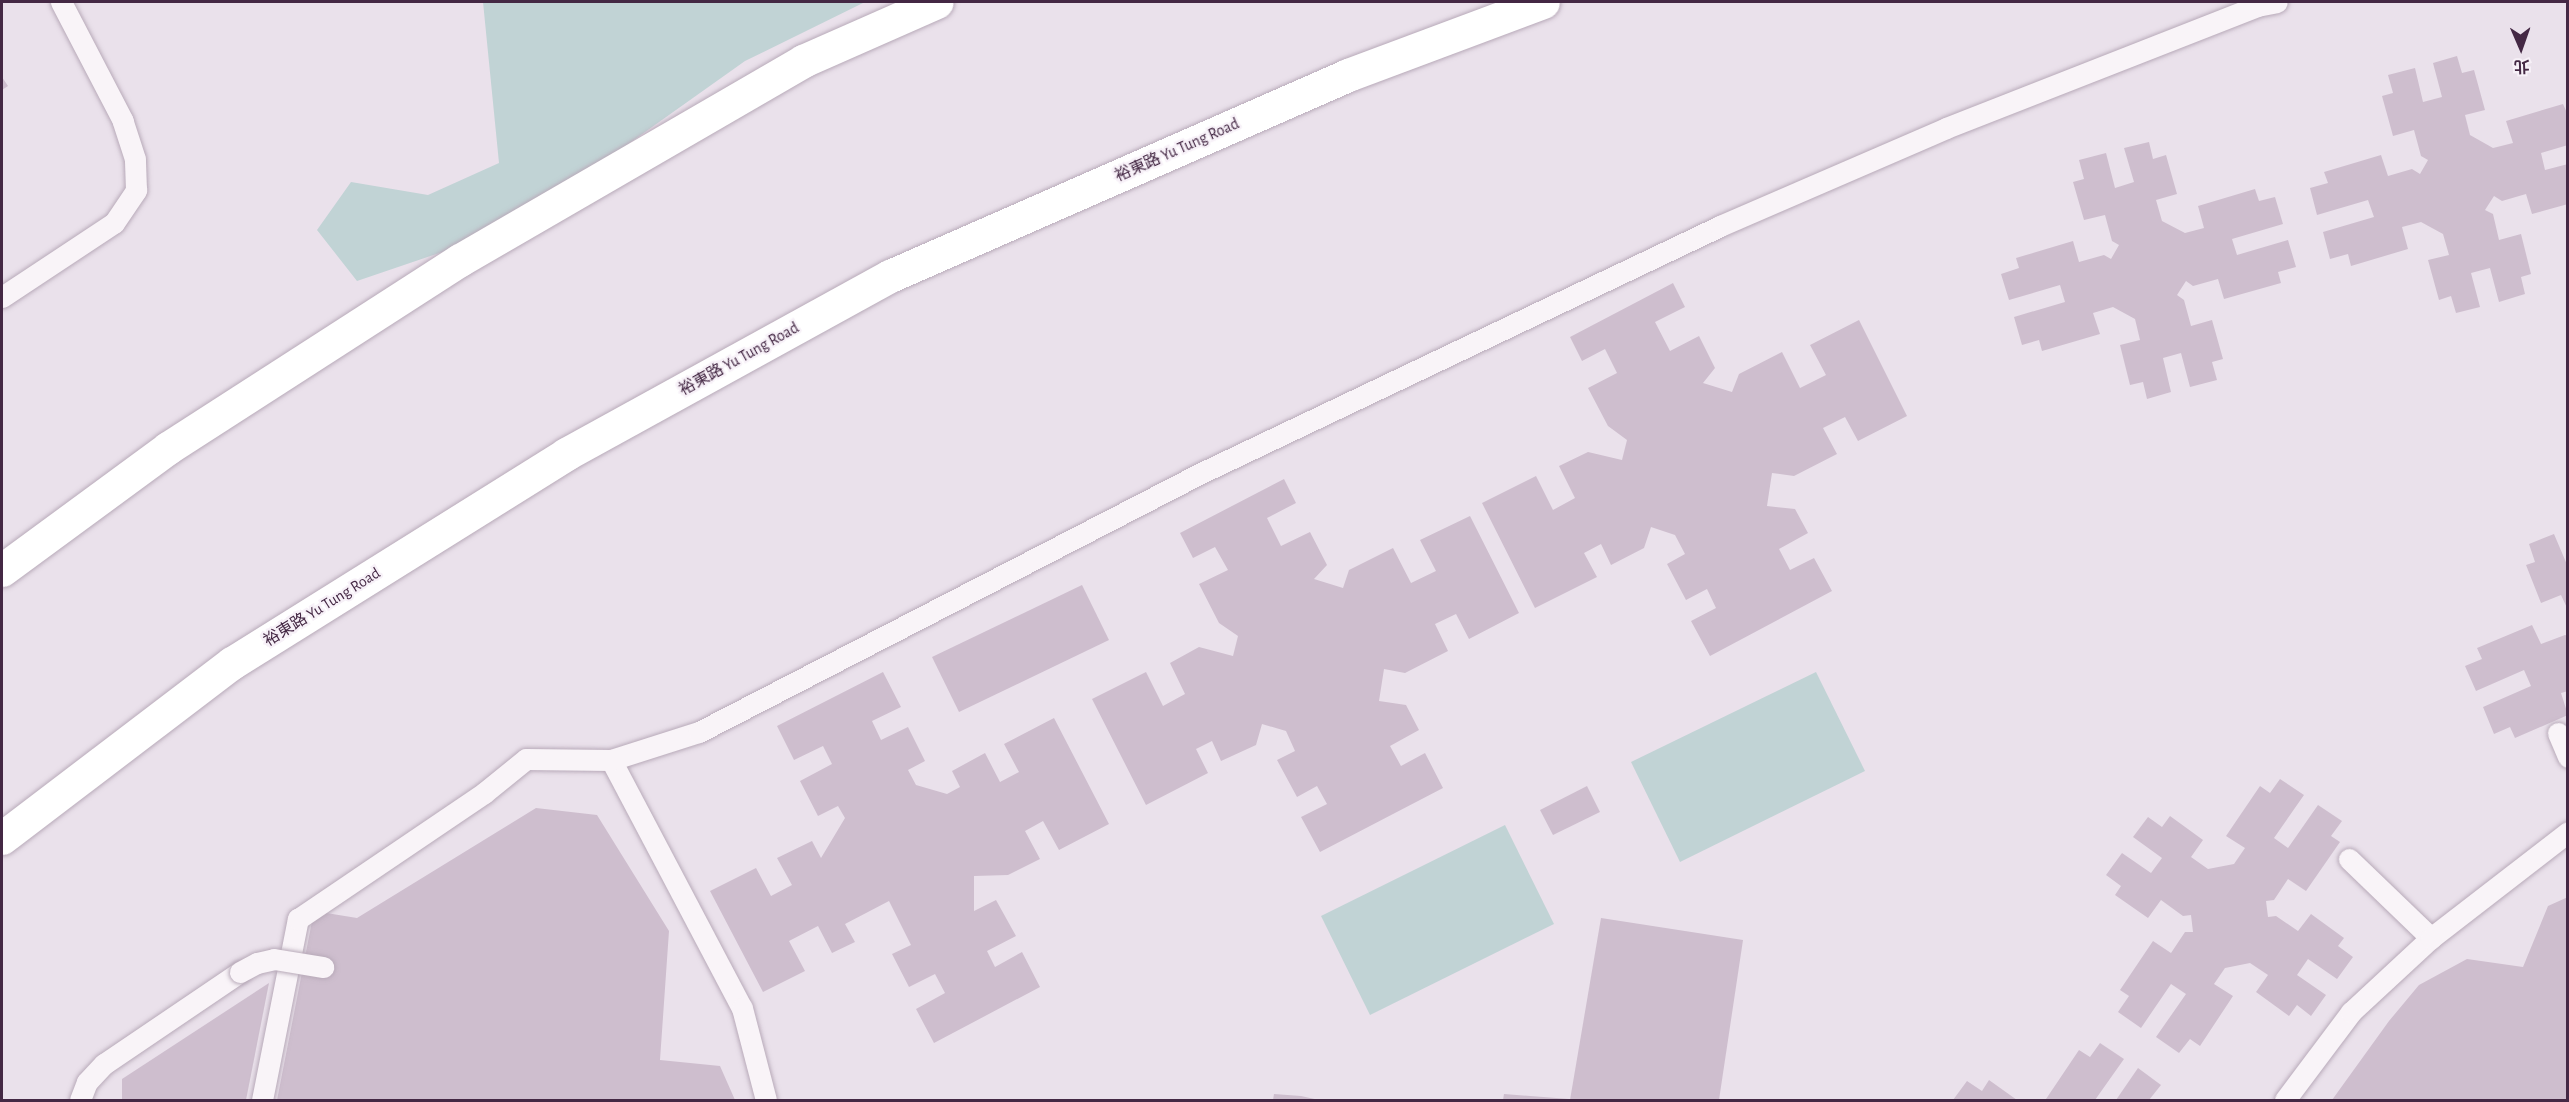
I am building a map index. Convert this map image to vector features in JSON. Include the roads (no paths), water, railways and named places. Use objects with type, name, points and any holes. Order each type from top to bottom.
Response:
[{"type":"main road","points":[[2,570],[168,447],[460,260],[803,61],[937,2]]},
{"type":"main road","name":"裕東路 Yu Tung Road","points":[[2,838],[232,663],[566,454],[890,276],[1348,75],[1543,2]]},
{"type":"lane","points":[[2,297],[114,223],[136,190],[135,159],[123,121],[61,2]]},
{"type":"lane","points":[[262,1101],[298,919],[484,793],[526,759],[611,760],[699,732],[1198,474],[1720,226],[1947,128],[2263,3]]},
{"type":"lane","points":[[2558,733],[2568,757]]},
{"type":"lane","points":[[611,760],[742,1008],[766,1101]]},
{"type":"lane","points":[[2285,1101],[2351,1012],[2431,938],[2568,832]]},
{"type":"lane","points":[[2349,859],[2431,938]]},
{"type":"lane","points":[[80,1101],[87,1082],[104,1064],[240,972],[257,963],[274,959],[323,967]]}]
